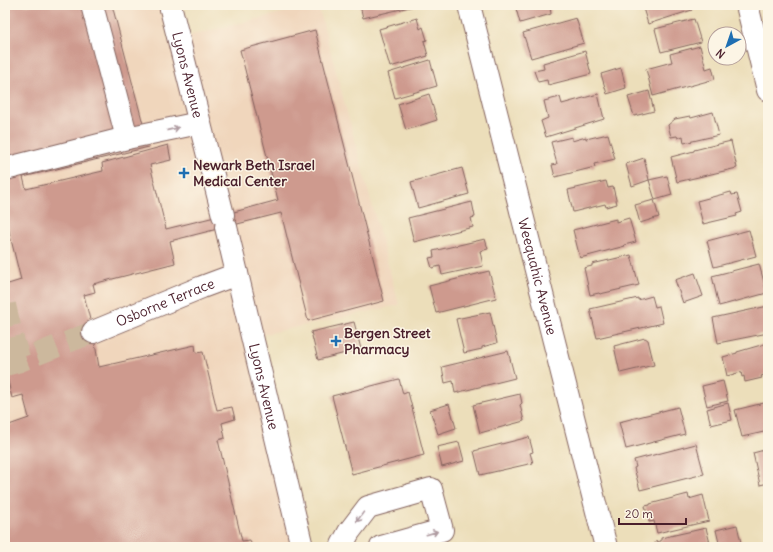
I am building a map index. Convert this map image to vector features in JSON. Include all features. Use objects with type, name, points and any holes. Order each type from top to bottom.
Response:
[{"type":"street","points":[[92,5],[136,137]]},
{"type":"street","name":"Lyons Avenue","points":[[170,5],[237,274],[302,547]]},
{"type":"street","name":"Weequahic Avenue","points":[[469,5],[606,547]]},
{"type":"street","points":[[747,5],[768,90]]},
{"type":"street","points":[[5,169],[200,123]]},
{"type":"street","name":"Osborne Terrace","points":[[93,332],[237,274]]},
{"type":"street","points":[[344,546],[349,532],[368,507],[431,489],[442,530],[381,547]]},
{"type":"shaded area","name":"Newark Beth Israel Medical Center","points":[[5,5],[160,5],[168,41],[318,5],[399,305],[247,338],[300,547],[5,547]]},
{"type":"building","name":"Newark Beth Israel Medical Center","points":[[12,5],[112,5],[149,147],[23,177],[26,189],[103,171],[102,163],[168,145],[171,160],[150,165],[166,229],[278,200],[240,50],[315,30],[384,301],[308,321],[281,213],[170,241],[175,263],[93,284],[95,292],[84,295],[93,332],[99,367],[195,345],[196,353],[203,352],[217,410],[232,407],[235,419],[222,423],[225,438],[218,440],[242,541],[250,540],[252,547],[5,547],[5,417],[7,416],[9,425],[29,418],[23,395],[12,398],[5,369],[5,285],[21,280],[5,215],[5,7]]},
{"type":"building","points":[[360,5],[414,5],[414,6],[363,18]]},
{"type":"building","points":[[515,5],[555,5],[550,7],[551,14],[520,23]]},
{"type":"building","points":[[642,5],[690,5],[692,10],[648,24]]},
{"type":"building","points":[[417,18],[420,29],[423,27],[427,40],[424,41],[428,56],[390,67],[379,29]]},
{"type":"building","points":[[576,18],[584,43],[531,58],[523,33]]},
{"type":"building","points":[[694,19],[701,42],[661,52],[655,29]]},
{"type":"building","points":[[700,46],[706,69],[712,67],[715,79],[653,96],[646,69],[672,62],[670,54]]},
{"type":"building","points":[[585,51],[591,74],[548,85],[547,80],[538,82],[534,71],[544,69],[543,63]]},
{"type":"building","points":[[430,60],[437,86],[395,98],[388,73]]},
{"type":"building","points":[[621,68],[626,88],[607,94],[601,74]]},
{"type":"building","points":[[649,91],[654,111],[634,116],[628,97]]},
{"type":"building","points":[[429,94],[437,120],[406,130],[398,104]]},
{"type":"building","points":[[598,94],[604,119],[546,137],[541,121],[548,118],[544,101],[560,97],[562,104]]},
{"type":"building","points":[[713,112],[719,135],[684,143],[683,136],[678,138],[677,136],[671,137],[668,125],[675,119],[690,116],[691,118]]},
{"type":"building","points":[[608,134],[615,159],[594,164],[595,167],[555,177],[552,165],[557,164],[551,142],[572,137],[572,141],[586,137],[586,139]]},
{"type":"building","points":[[731,141],[737,168],[677,182],[671,157]]},
{"type":"building","points":[[644,158],[649,180],[632,186],[626,164]]},
{"type":"building","points":[[462,168],[469,194],[418,208],[411,182]]},
{"type":"building","points":[[667,176],[672,195],[655,200],[649,180]]},
{"type":"building","points":[[606,181],[608,188],[613,187],[617,204],[606,207],[605,204],[573,212],[568,190]]},
{"type":"building","points":[[731,192],[732,195],[737,194],[742,212],[736,214],[737,216],[703,224],[697,201]]},
{"type":"building","points":[[654,200],[659,217],[640,223],[635,205]]},
{"type":"building","points":[[472,202],[475,217],[471,218],[473,227],[414,242],[408,218]]},
{"type":"building","points":[[629,218],[636,242],[580,258],[573,230],[616,219],[616,222]]},
{"type":"building","points":[[749,230],[756,256],[714,267],[707,241]]},
{"type":"building","points":[[485,239],[488,249],[480,251],[483,266],[442,275],[440,266],[432,268],[429,258],[434,257],[433,251]]},
{"type":"building","points":[[631,255],[639,285],[590,295],[584,268],[592,266],[592,264]]},
{"type":"building","points":[[759,264],[767,293],[719,306],[712,276]]},
{"type":"building","points":[[489,271],[496,298],[436,313],[429,286]]},
{"type":"building","points":[[695,273],[703,296],[683,303],[675,280]]},
{"type":"building","points":[[652,296],[655,307],[659,306],[663,323],[597,338],[590,309]]},
{"type":"building","points":[[768,306],[768,333],[718,343],[713,318]]},
{"type":"building","points":[[490,312],[497,343],[482,347],[482,349],[464,353],[456,319]]},
{"type":"building","name":"Bergen Street Pharmacy","points":[[354,322],[361,349],[318,360],[311,332]]},
{"type":"building","points":[[645,338],[648,340],[654,365],[620,373],[614,346]]},
{"type":"building","points":[[768,343],[768,374],[761,376],[762,378],[745,382],[744,376],[742,377],[741,372],[727,376],[723,357]]},
{"type":"building","points":[[508,351],[515,378],[455,393],[453,381],[445,383],[442,367]]},
{"type":"building","points":[[399,379],[403,394],[408,392],[424,455],[352,474],[332,396]]},
{"type":"building","points":[[723,381],[728,401],[707,406],[702,386]]},
{"type":"building","points":[[520,394],[522,403],[520,405],[524,421],[480,433],[473,405]]},
{"type":"building","points":[[768,402],[768,431],[742,437],[735,410]]},
{"type":"building","points":[[728,403],[732,420],[711,425],[707,409]]},
{"type":"building","points":[[449,404],[456,428],[438,434],[430,410]]},
{"type":"building","points":[[678,407],[685,434],[626,449],[619,422]]},
{"type":"building","points":[[529,437],[533,452],[530,453],[533,463],[480,475],[474,451]]},
{"type":"building","points":[[459,442],[464,461],[442,467],[437,447]]},
{"type":"building","points":[[696,444],[704,474],[640,490],[634,468],[636,467],[634,460]]},
{"type":"building","points":[[768,449],[768,483],[760,485],[753,453]]},
{"type":"building","points":[[688,494],[689,499],[703,495],[709,521],[657,533],[654,521],[649,522],[645,506]]},
{"type":"building","points":[[737,525],[742,547],[720,547],[716,530]]},
{"type":"building","points":[[706,528],[711,547],[657,547],[655,542],[661,541],[661,538]]},
{"type":"tunnel","points":[[5,305],[20,361]]},
{"type":"tunnel","points":[[5,365],[20,361],[93,332]]},
{"type":"place","name":"Newark Beth Israel Medical Center","points":[[184,173]]},
{"type":"place","name":"Bergen Street Pharmacy","points":[[336,341]]}]
